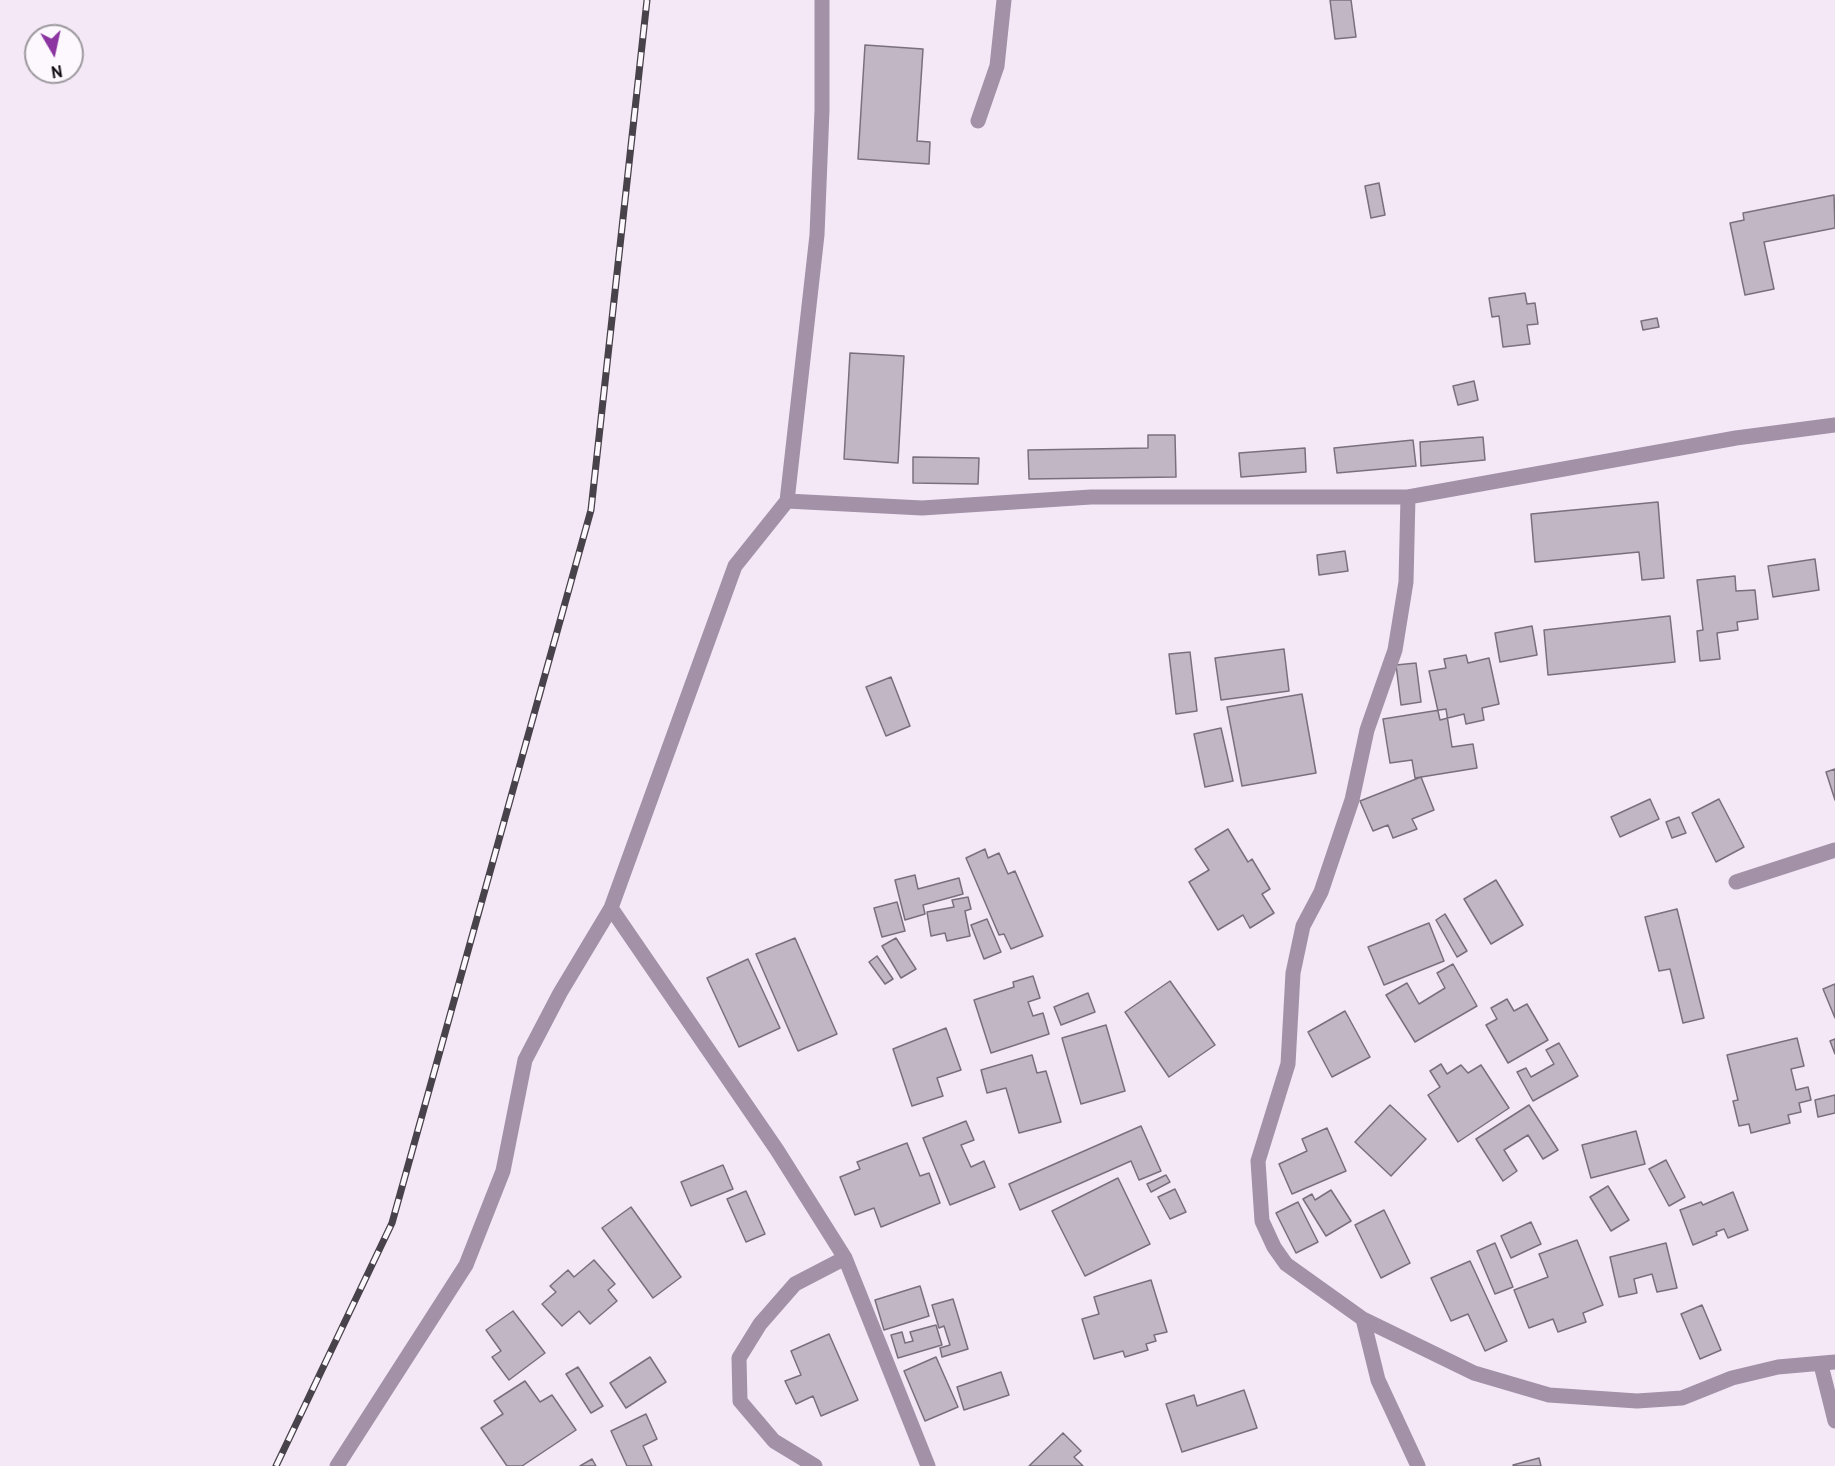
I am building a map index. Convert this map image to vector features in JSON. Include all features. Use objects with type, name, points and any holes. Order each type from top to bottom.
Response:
[{"type":"street","points":[[337,1466],[466,1265],[502,1171],[525,1060],[560,993],[611,908],[735,566],[787,501],[817,235],[822,110],[822,0]]},
{"type":"street","points":[[978,121],[997,66],[1004,0]]},
{"type":"street","points":[[787,501],[922,508],[1091,497],[1408,496],[1736,438],[1835,425]]},
{"type":"street","points":[[1408,496],[1406,582],[1395,650],[1367,730],[1352,800],[1321,892],[1303,926],[1293,973],[1288,1064],[1258,1161],[1262,1221],[1274,1247],[1286,1264],[1362,1319],[1474,1373],[1549,1395],[1636,1401],[1682,1398],[1732,1378],[1778,1367],[1828,1363],[1835,1420]]},
{"type":"street","points":[[1736,882],[1835,850]]},
{"type":"street","points":[[611,908],[777,1150],[845,1258],[928,1466]]},
{"type":"street","points":[[815,1466],[774,1442],[740,1401],[739,1358],[760,1324],[795,1284],[845,1258]]},
{"type":"street","points":[[1362,1319],[1378,1380],[1418,1466]]},
{"type":"building","points":[[1330,0],[1351,0],[1356,37],[1335,39]]},
{"type":"building","points":[[865,45],[923,49],[917,141],[930,142],[929,164],[858,159]]},
{"type":"building","points":[[1379,183],[1385,215],[1371,218],[1365,186]]},
{"type":"building","points":[[1834,195],[1835,228],[1764,242],[1774,289],[1745,295],[1730,223],[1744,220],[1743,213]]},
{"type":"building","points":[[1525,293],[1527,304],[1535,303],[1538,324],[1527,325],[1530,344],[1503,347],[1499,316],[1492,317],[1489,298]]},
{"type":"building","points":[[1657,318],[1659,327],[1643,330],[1641,321]]},
{"type":"building","points":[[850,353],[904,356],[898,463],[844,459]]},
{"type":"building","points":[[1474,381],[1478,400],[1458,405],[1453,386]]},
{"type":"building","points":[[1148,435],[1175,435],[1176,477],[1029,479],[1028,450],[1148,448]]},
{"type":"building","points":[[1483,437],[1485,460],[1421,466],[1420,442]]},
{"type":"building","points":[[1413,440],[1416,466],[1337,473],[1334,448]]},
{"type":"building","points":[[1305,448],[1306,472],[1241,477],[1239,453]]},
{"type":"building","points":[[913,457],[979,458],[978,484],[913,483]]},
{"type":"building","points":[[1658,502],[1664,578],[1642,580],[1639,552],[1535,562],[1531,514]]},
{"type":"building","points":[[1345,551],[1348,571],[1319,575],[1317,555]]},
{"type":"building","points":[[1815,559],[1819,590],[1773,597],[1768,566]]},
{"type":"building","points":[[1735,576],[1736,591],[1755,590],[1758,619],[1737,622],[1738,630],[1717,633],[1720,659],[1700,661],[1697,631],[1703,630],[1697,580]]},
{"type":"building","points":[[1670,616],[1675,662],[1548,675],[1544,630]]},
{"type":"building","points":[[1532,626],[1537,655],[1500,662],[1495,633]]},
{"type":"building","points":[[1284,649],[1289,691],[1221,700],[1215,658]]},
{"type":"building","points":[[1190,652],[1197,711],[1176,714],[1169,654]]},
{"type":"building","points":[[1466,655],[1468,663],[1489,658],[1499,704],[1482,708],[1484,720],[1466,724],[1464,714],[1440,720],[1429,671],[1446,668],[1444,659]]},
{"type":"building","points":[[1416,663],[1421,702],[1401,705],[1396,665]]},
{"type":"building","points":[[891,677],[910,726],[886,736],[866,687]]},
{"type":"building","points":[[1302,694],[1316,773],[1242,786],[1227,707]]},
{"type":"building","points":[[1446,709],[1452,747],[1473,744],[1477,768],[1415,778],[1412,760],[1390,763],[1383,719]]},
{"type":"building","points":[[1221,728],[1233,781],[1205,787],[1194,734]]},
{"type":"building","points":[[1835,769],[1835,800],[1826,772]]},
{"type":"building","points":[[1421,777],[1434,810],[1412,819],[1417,829],[1393,838],[1388,825],[1373,831],[1360,801]]},
{"type":"building","points":[[1650,799],[1659,819],[1620,837],[1611,817]]},
{"type":"building","points":[[1719,799],[1744,847],[1716,862],[1692,813]]},
{"type":"building","points":[[1679,817],[1686,833],[1672,838],[1666,822]]},
{"type":"building","points":[[1228,829],[1248,862],[1252,859],[1270,889],[1262,894],[1274,913],[1250,928],[1243,915],[1218,930],[1189,882],[1209,870],[1195,849]]},
{"type":"building","points":[[985,849],[988,858],[999,853],[1008,874],[1015,871],[1043,936],[1011,949],[1004,934],[999,935],[966,858]]},
{"type":"building","points":[[915,875],[918,889],[959,878],[963,894],[923,905],[925,914],[905,920],[895,880]]},
{"type":"building","points":[[1496,880],[1523,925],[1491,944],[1464,899]]},
{"type":"building","points":[[968,897],[971,909],[965,911],[970,936],[947,941],[945,933],[931,936],[927,912],[954,907],[952,900]]},
{"type":"building","points":[[897,902],[905,931],[882,937],[874,908]]},
{"type":"building","points":[[1677,909],[1704,1018],[1683,1023],[1670,969],[1659,971],[1645,917]]},
{"type":"building","points":[[1445,914],[1467,951],[1457,957],[1436,920]]},
{"type":"building","points":[[987,919],[1001,952],[984,959],[971,925]]},
{"type":"building","points":[[1429,923],[1444,961],[1384,985],[1368,947]]},
{"type":"building","points":[[795,938],[837,1034],[798,1051],[756,954]]},
{"type":"building","points":[[896,938],[916,969],[901,978],[882,946]]},
{"type":"building","points":[[877,956],[893,979],[885,984],[869,962]]},
{"type":"building","points":[[748,959],[780,1028],[739,1047],[707,978]]},
{"type":"building","points":[[1453,964],[1477,1006],[1415,1042],[1386,995],[1407,983],[1419,1004],[1445,988],[1437,973]]},
{"type":"building","points":[[1033,976],[1040,998],[1028,1002],[1033,1016],[1043,1013],[1049,1034],[991,1053],[974,1000],[1014,987],[1013,982]]},
{"type":"building","points":[[1170,981],[1215,1045],[1169,1077],[1125,1012]]},
{"type":"building","points":[[1835,984],[1835,1018],[1823,989]]},
{"type":"building","points":[[1088,993],[1095,1012],[1061,1025],[1054,1007]]},
{"type":"building","points":[[1507,999],[1514,1011],[1527,1004],[1548,1040],[1508,1063],[1486,1025],[1497,1019],[1491,1008]]},
{"type":"building","points":[[1345,1011],[1370,1057],[1332,1077],[1308,1032]]},
{"type":"building","points":[[1106,1025],[1125,1091],[1081,1104],[1062,1038]]},
{"type":"building","points":[[946,1028],[961,1070],[937,1078],[943,1096],[912,1106],[893,1049]]},
{"type":"building","points":[[1797,1038],[1804,1066],[1791,1069],[1796,1090],[1808,1087],[1811,1100],[1799,1103],[1801,1112],[1788,1115],[1790,1123],[1751,1133],[1749,1124],[1739,1126],[1733,1101],[1738,1100],[1727,1055]]},
{"type":"building","points":[[1835,1039],[1835,1054],[1830,1041]]},
{"type":"building","points":[[1559,1043],[1578,1076],[1533,1101],[1517,1072],[1526,1068],[1531,1077],[1554,1064],[1546,1050]]},
{"type":"building","points":[[1032,1055],[1037,1073],[1046,1071],[1061,1122],[1019,1133],[1006,1088],[987,1093],[981,1070]]},
{"type":"building","points":[[1441,1064],[1447,1074],[1461,1065],[1468,1073],[1481,1065],[1509,1108],[1458,1142],[1428,1095],[1440,1087],[1430,1071]]},
{"type":"building","points":[[1835,1095],[1835,1113],[1818,1117],[1815,1100]]},
{"type":"building","points":[[1390,1105],[1426,1139],[1391,1176],[1355,1142]]},
{"type":"building","points":[[1529,1105],[1558,1150],[1543,1159],[1528,1135],[1504,1150],[1517,1171],[1503,1181],[1476,1139]]},
{"type":"building","points":[[966,1121],[974,1140],[961,1145],[971,1167],[984,1161],[995,1187],[950,1205],[923,1138]]},
{"type":"building","points":[[1141,1126],[1161,1171],[1139,1180],[1131,1161],[1020,1210],[1009,1184]]},
{"type":"building","points":[[1327,1128],[1346,1171],[1292,1194],[1279,1164],[1307,1151],[1302,1139]]},
{"type":"building","points":[[1636,1131],[1645,1164],[1591,1178],[1582,1145]]},
{"type":"building","points":[[907,1143],[920,1176],[929,1173],[940,1203],[881,1227],[874,1208],[855,1215],[840,1177],[860,1169],[857,1162]]},
{"type":"building","points":[[1666,1160],[1685,1197],[1669,1206],[1649,1169]]},
{"type":"building","points":[[723,1165],[733,1189],[691,1206],[681,1182]]},
{"type":"building","points":[[1166,1175],[1170,1182],[1151,1192],[1147,1184]]},
{"type":"building","points":[[1118,1178],[1150,1244],[1085,1276],[1052,1211]]},
{"type":"building","points":[[1608,1186],[1629,1220],[1611,1231],[1590,1197]]},
{"type":"building","points":[[1175,1189],[1186,1212],[1170,1219],[1158,1197]]},
{"type":"building","points":[[1331,1190],[1351,1221],[1326,1236],[1303,1199],[1312,1194],[1315,1200]]},
{"type":"building","points":[[746,1191],[765,1234],[746,1242],[727,1199]]},
{"type":"building","points":[[1733,1192],[1748,1230],[1728,1238],[1724,1229],[1716,1232],[1717,1235],[1693,1245],[1680,1210],[1701,1202],[1703,1205]]},
{"type":"building","points":[[1298,1202],[1318,1242],[1296,1253],[1276,1213]]},
{"type":"building","points":[[631,1207],[681,1277],[653,1298],[602,1228]]},
{"type":"building","points":[[1384,1210],[1410,1263],[1381,1278],[1355,1225]]},
{"type":"building","points":[[1531,1222],[1541,1244],[1511,1258],[1501,1236]]},
{"type":"building","points":[[1577,1240],[1603,1305],[1583,1313],[1586,1322],[1558,1332],[1553,1319],[1529,1328],[1514,1290],[1548,1277],[1539,1254]]},
{"type":"building","points":[[1495,1243],[1513,1287],[1495,1294],[1477,1251]]},
{"type":"building","points":[[1666,1243],[1677,1288],[1657,1292],[1652,1274],[1634,1279],[1637,1293],[1619,1297],[1610,1257]]},
{"type":"building","points":[[594,1260],[615,1284],[608,1290],[617,1301],[590,1324],[579,1311],[562,1326],[542,1304],[556,1292],[550,1286],[568,1270],[574,1277]]},
{"type":"building","points":[[1470,1261],[1507,1341],[1485,1351],[1468,1314],[1451,1321],[1431,1278]]},
{"type":"building","points":[[1151,1280],[1167,1332],[1154,1335],[1156,1341],[1146,1344],[1148,1350],[1125,1357],[1123,1351],[1094,1359],[1082,1319],[1099,1314],[1094,1297]]},
{"type":"building","points":[[920,1286],[929,1316],[884,1330],[875,1300]]},
{"type":"building","points":[[953,1299],[968,1349],[942,1357],[940,1348],[950,1345],[944,1326],[939,1328],[932,1305]]},
{"type":"building","points":[[1702,1305],[1721,1350],[1700,1359],[1681,1314]]},
{"type":"building","points":[[513,1311],[545,1353],[509,1380],[492,1357],[501,1351],[486,1330]]},
{"type":"building","points":[[936,1325],[942,1345],[898,1358],[891,1335],[902,1332],[905,1343],[913,1341],[910,1332]]},
{"type":"building","points":[[829,1334],[858,1400],[821,1416],[813,1396],[796,1404],[785,1381],[801,1375],[791,1351]]},
{"type":"building","points":[[650,1357],[666,1382],[626,1408],[610,1383]]},
{"type":"building","points":[[936,1357],[958,1407],[925,1421],[904,1371]]},
{"type":"building","points":[[578,1367],[603,1406],[591,1413],[566,1374]]},
{"type":"building","points":[[1001,1372],[1009,1395],[964,1410],[957,1387]]},
{"type":"building","points":[[525,1381],[540,1402],[552,1395],[576,1430],[522,1466],[507,1466],[481,1428],[503,1414],[494,1401]]},
{"type":"building","points":[[1244,1390],[1257,1428],[1182,1452],[1166,1404],[1194,1395],[1197,1406]]},
{"type":"building","points":[[646,1414],[657,1439],[643,1446],[652,1466],[627,1466],[611,1431]]},
{"type":"building","points":[[1063,1433],[1081,1451],[1074,1457],[1083,1466],[1029,1466]]},
{"type":"building","points":[[1539,1458],[1541,1466],[1513,1465]]},
{"type":"building","points":[[592,1459],[596,1466],[580,1466]]},
{"type":"railway","points":[[276,1466],[392,1223],[591,510],[647,0]]}]
